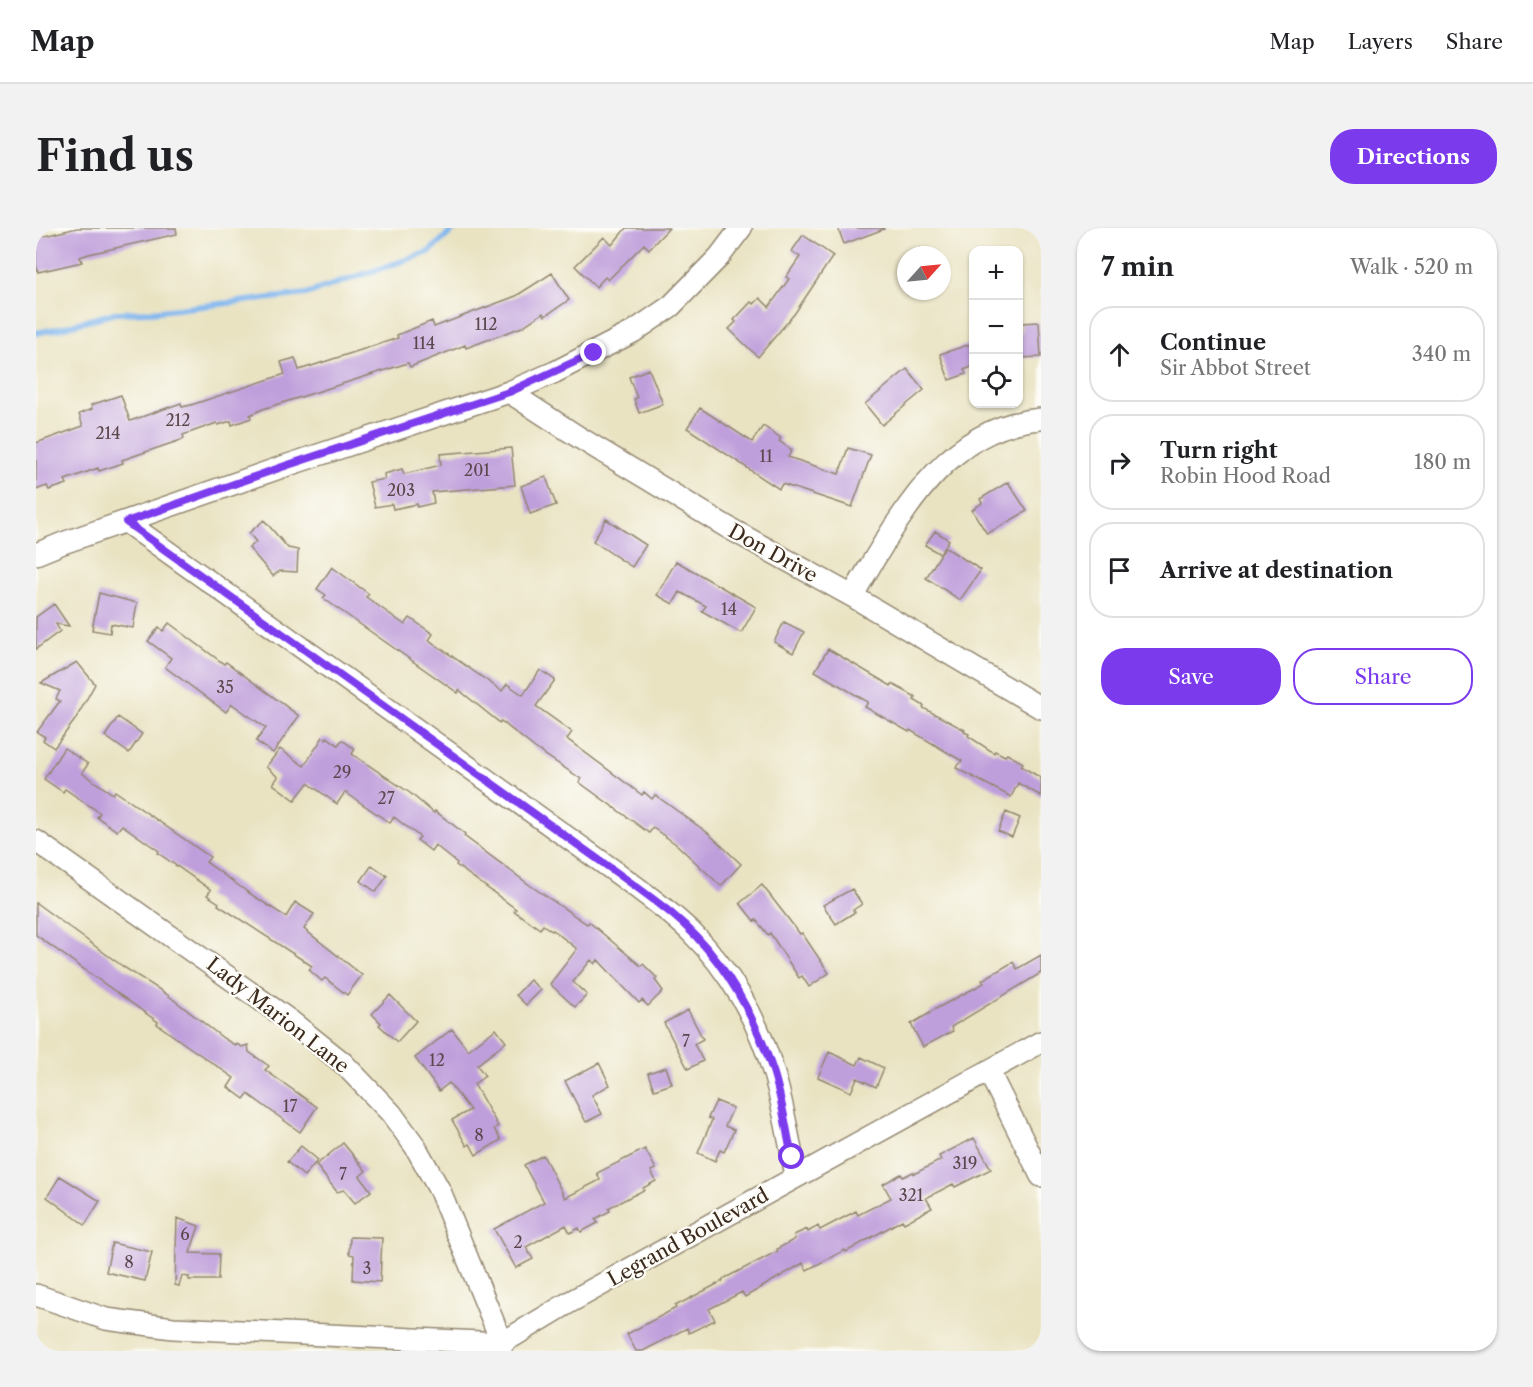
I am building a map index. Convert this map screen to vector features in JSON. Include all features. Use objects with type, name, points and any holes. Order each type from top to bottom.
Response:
[{"type":"street","points":[[36,554],[285,466],[509,392],[594,353],[633,332],[662,312],[697,281],[741,228]]},
{"type":"street","name":"Don Drive","points":[[509,392],[727,527],[852,596],[1041,708]]},
{"type":"street","points":[[852,596],[913,497],[938,468],[962,448],[987,434],[1011,425],[1041,419]]},
{"type":"street","points":[[126,522],[620,875],[673,915],[694,935],[735,987],[756,1026],[774,1073],[796,1176]]},
{"type":"street","name":"Lady Marion Lane","points":[[36,841],[289,1020],[343,1063],[391,1113],[415,1146],[440,1191],[501,1347]]},
{"type":"street","name":"Legrand Boulevard","points":[[501,1347],[570,1302],[1041,1042]]},
{"type":"street","points":[[989,1072],[1041,1176]]},
{"type":"street","points":[[36,1295],[106,1319],[173,1328],[501,1347]]},
{"type":"building","points":[[77,228],[176,228],[177,234],[89,254],[80,257],[82,262],[38,272],[36,238]]},
{"type":"building","points":[[626,228],[669,228],[649,249],[644,244],[608,280],[605,277],[596,287],[575,266],[604,237],[612,245]]},
{"type":"building","points":[[838,228],[884,228],[884,229],[844,244]]},
{"type":"building","points":[[803,235],[833,256],[795,313],[758,357],[729,329],[736,322],[734,320],[751,302],[754,304],[760,298],[769,307],[789,279],[786,277],[800,257],[792,251]]},
{"type":"building","points":[[552,273],[569,300],[545,316],[543,313],[522,327],[466,348],[465,345],[410,367],[408,363],[263,409],[250,415],[251,418],[232,425],[231,421],[218,425],[217,423],[183,435],[184,439],[122,460],[123,463],[99,471],[98,468],[65,480],[67,484],[49,490],[47,486],[36,490],[36,443],[83,426],[79,414],[92,409],[91,405],[121,395],[130,421],[181,403],[182,407],[191,405],[285,374],[281,362],[295,358],[299,370],[398,338],[397,335],[432,321],[434,327],[516,296]]},
{"type":"building","points":[[1039,322],[1041,357],[1023,358],[1023,323]]},
{"type":"building","points":[[969,345],[969,368],[964,370],[966,374],[949,380],[940,354]]},
{"type":"building","points":[[649,369],[663,404],[639,413],[634,399],[637,398],[629,377]]},
{"type":"building","points":[[907,369],[924,390],[882,425],[865,404]]},
{"type":"building","points":[[700,408],[752,442],[763,426],[781,438],[779,441],[792,450],[788,457],[839,474],[848,448],[871,455],[852,507],[782,484],[779,489],[687,428]]},
{"type":"building","points":[[511,448],[515,485],[432,492],[434,503],[417,507],[417,504],[393,509],[392,504],[375,507],[369,482],[385,479],[384,474],[402,469],[404,474],[441,465],[440,454]]},
{"type":"building","points":[[546,477],[556,505],[530,514],[521,486]]},
{"type":"building","points":[[1008,482],[1027,511],[987,534],[972,510],[982,503],[980,499]]},
{"type":"building","points":[[606,519],[646,545],[632,567],[593,541]]},
{"type":"building","points":[[264,520],[288,548],[298,550],[297,572],[280,571],[273,576],[249,548],[256,542],[249,533]]},
{"type":"building","points":[[935,531],[949,540],[940,554],[925,545]]},
{"type":"building","points":[[945,547],[981,570],[960,600],[926,578]]},
{"type":"building","points":[[676,561],[756,607],[741,633],[702,611],[706,606],[680,592],[673,604],[657,595]]},
{"type":"building","points":[[332,567],[369,594],[366,597],[405,625],[410,618],[433,634],[429,640],[502,691],[507,684],[523,695],[540,670],[555,680],[536,706],[572,732],[567,739],[642,795],[644,792],[652,799],[655,795],[708,833],[741,864],[721,886],[676,844],[653,828],[649,833],[579,782],[581,779],[535,748],[501,721],[500,723],[459,690],[458,693],[323,598],[326,595],[317,589]]},
{"type":"building","points":[[99,593],[137,603],[133,628],[111,624],[110,633],[92,630]]},
{"type":"building","points":[[54,604],[69,626],[56,624],[60,631],[36,649],[36,617]]},
{"type":"building","points":[[784,622],[804,632],[793,653],[774,642]]},
{"type":"building","points":[[169,623],[299,716],[273,753],[256,741],[266,728],[232,704],[226,712],[165,667],[171,658],[148,641],[159,627],[163,631]]},
{"type":"building","points":[[828,649],[891,686],[892,684],[916,697],[914,700],[924,706],[923,708],[965,730],[968,736],[994,753],[995,751],[1005,756],[1007,754],[1023,763],[1021,766],[1041,778],[1041,796],[1018,783],[1011,797],[956,768],[962,761],[865,707],[868,702],[815,671]]},
{"type":"building","points":[[77,662],[95,684],[75,720],[54,748],[43,740],[45,737],[37,732],[60,701],[56,699],[60,691],[41,683]]},
{"type":"building","points":[[118,717],[142,734],[129,753],[105,736]]},
{"type":"building","points":[[323,737],[326,739],[327,737],[338,745],[342,740],[355,749],[352,754],[410,793],[434,813],[435,811],[465,834],[464,836],[531,886],[587,924],[589,922],[641,966],[643,964],[657,978],[655,980],[663,991],[648,1006],[642,1000],[639,1003],[598,960],[595,964],[591,960],[573,982],[587,995],[575,1007],[550,984],[577,949],[553,930],[543,925],[540,929],[514,911],[516,909],[456,865],[457,863],[435,845],[431,851],[417,840],[420,837],[394,817],[390,823],[345,792],[337,804],[308,783],[295,800],[273,784],[278,777],[266,767],[280,749],[304,766]]},
{"type":"building","points":[[64,748],[88,764],[82,773],[113,794],[115,791],[210,857],[206,862],[249,893],[286,917],[295,902],[314,914],[304,929],[362,975],[347,995],[325,978],[322,981],[309,970],[312,966],[218,905],[219,903],[207,895],[211,890],[158,853],[159,851],[122,825],[117,831],[97,817],[100,813],[65,789],[63,792],[44,779]]},
{"type":"building","points":[[1006,812],[1020,818],[1012,837],[998,831]]},
{"type":"building","points":[[372,865],[387,876],[376,892],[361,881]]},
{"type":"building","points":[[762,885],[800,934],[802,933],[829,973],[809,987],[802,976],[799,978],[770,933],[768,935],[756,920],[754,921],[740,903]]},
{"type":"building","points":[[852,889],[862,904],[853,910],[855,912],[836,924],[823,905]]},
{"type":"building","points":[[36,903],[125,968],[165,993],[223,1038],[236,1046],[237,1044],[242,1047],[248,1045],[249,1052],[269,1066],[265,1070],[317,1107],[300,1132],[248,1094],[244,1099],[228,1087],[234,1078],[36,935]]},
{"type":"building","points":[[1041,955],[1041,973],[951,1027],[953,1031],[923,1047],[911,1024],[984,983],[982,980],[1013,962],[1017,969]]},
{"type":"building","points":[[530,980],[541,990],[526,1005],[516,995]]},
{"type":"building","points":[[390,995],[416,1021],[397,1042],[379,1025],[381,1023],[372,1014]]},
{"type":"building","points":[[688,1010],[703,1039],[694,1044],[703,1061],[688,1069],[664,1023]]},
{"type":"building","points":[[452,1029],[468,1050],[496,1029],[506,1042],[477,1065],[485,1076],[474,1084],[498,1126],[494,1129],[501,1140],[476,1155],[470,1144],[467,1146],[452,1120],[470,1110],[449,1083],[439,1091],[415,1058]]},
{"type":"building","points":[[829,1052],[857,1065],[861,1057],[884,1068],[876,1087],[857,1078],[851,1092],[818,1077]]},
{"type":"building","points":[[599,1063],[610,1085],[592,1095],[602,1114],[586,1122],[565,1081]]},
{"type":"building","points":[[666,1067],[672,1084],[654,1090],[648,1073]]},
{"type":"building","points":[[716,1101],[733,1108],[725,1126],[734,1130],[724,1152],[720,1150],[715,1161],[698,1153],[712,1120],[708,1118]]},
{"type":"building","points":[[974,1138],[991,1169],[926,1198],[932,1208],[904,1223],[902,1220],[846,1252],[845,1250],[807,1270],[803,1263],[745,1297],[742,1292],[709,1309],[715,1320],[689,1333],[687,1328],[643,1351],[636,1351],[627,1334],[723,1279],[778,1251],[777,1249],[795,1239],[794,1235],[807,1229],[808,1232],[818,1226],[820,1230],[856,1211],[858,1215],[891,1198],[883,1184],[901,1174],[903,1177],[913,1172],[914,1174],[941,1160],[939,1156]]},
{"type":"building","points":[[343,1143],[366,1171],[360,1176],[371,1191],[355,1203],[344,1190],[337,1192],[316,1165]]},
{"type":"building","points":[[301,1146],[318,1160],[304,1176],[287,1162]]},
{"type":"building","points":[[645,1149],[656,1169],[651,1171],[656,1181],[643,1188],[644,1190],[608,1208],[610,1211],[595,1219],[598,1223],[581,1232],[579,1228],[570,1233],[566,1225],[526,1247],[533,1259],[516,1268],[494,1229],[544,1202],[524,1165],[543,1155],[565,1198],[600,1180],[597,1173]]},
{"type":"building","points":[[60,1176],[100,1201],[85,1225],[47,1197]]},
{"type":"building","points":[[177,1218],[199,1226],[190,1253],[219,1254],[218,1280],[189,1280],[189,1277],[182,1276],[179,1286],[175,1285]]},
{"type":"building","points":[[350,1237],[382,1238],[380,1282],[353,1280],[354,1255],[349,1254]]},
{"type":"building","points":[[112,1243],[152,1252],[145,1281],[106,1272]]},
{"type":"waterway","points":[[36,333],[115,313],[151,312],[306,294],[429,252],[455,228]]},
{"type":"route","points":[[594,353],[509,392],[285,466],[126,522],[620,875],[673,915],[694,935],[735,987],[756,1026],[774,1073],[792,1157]]}]
